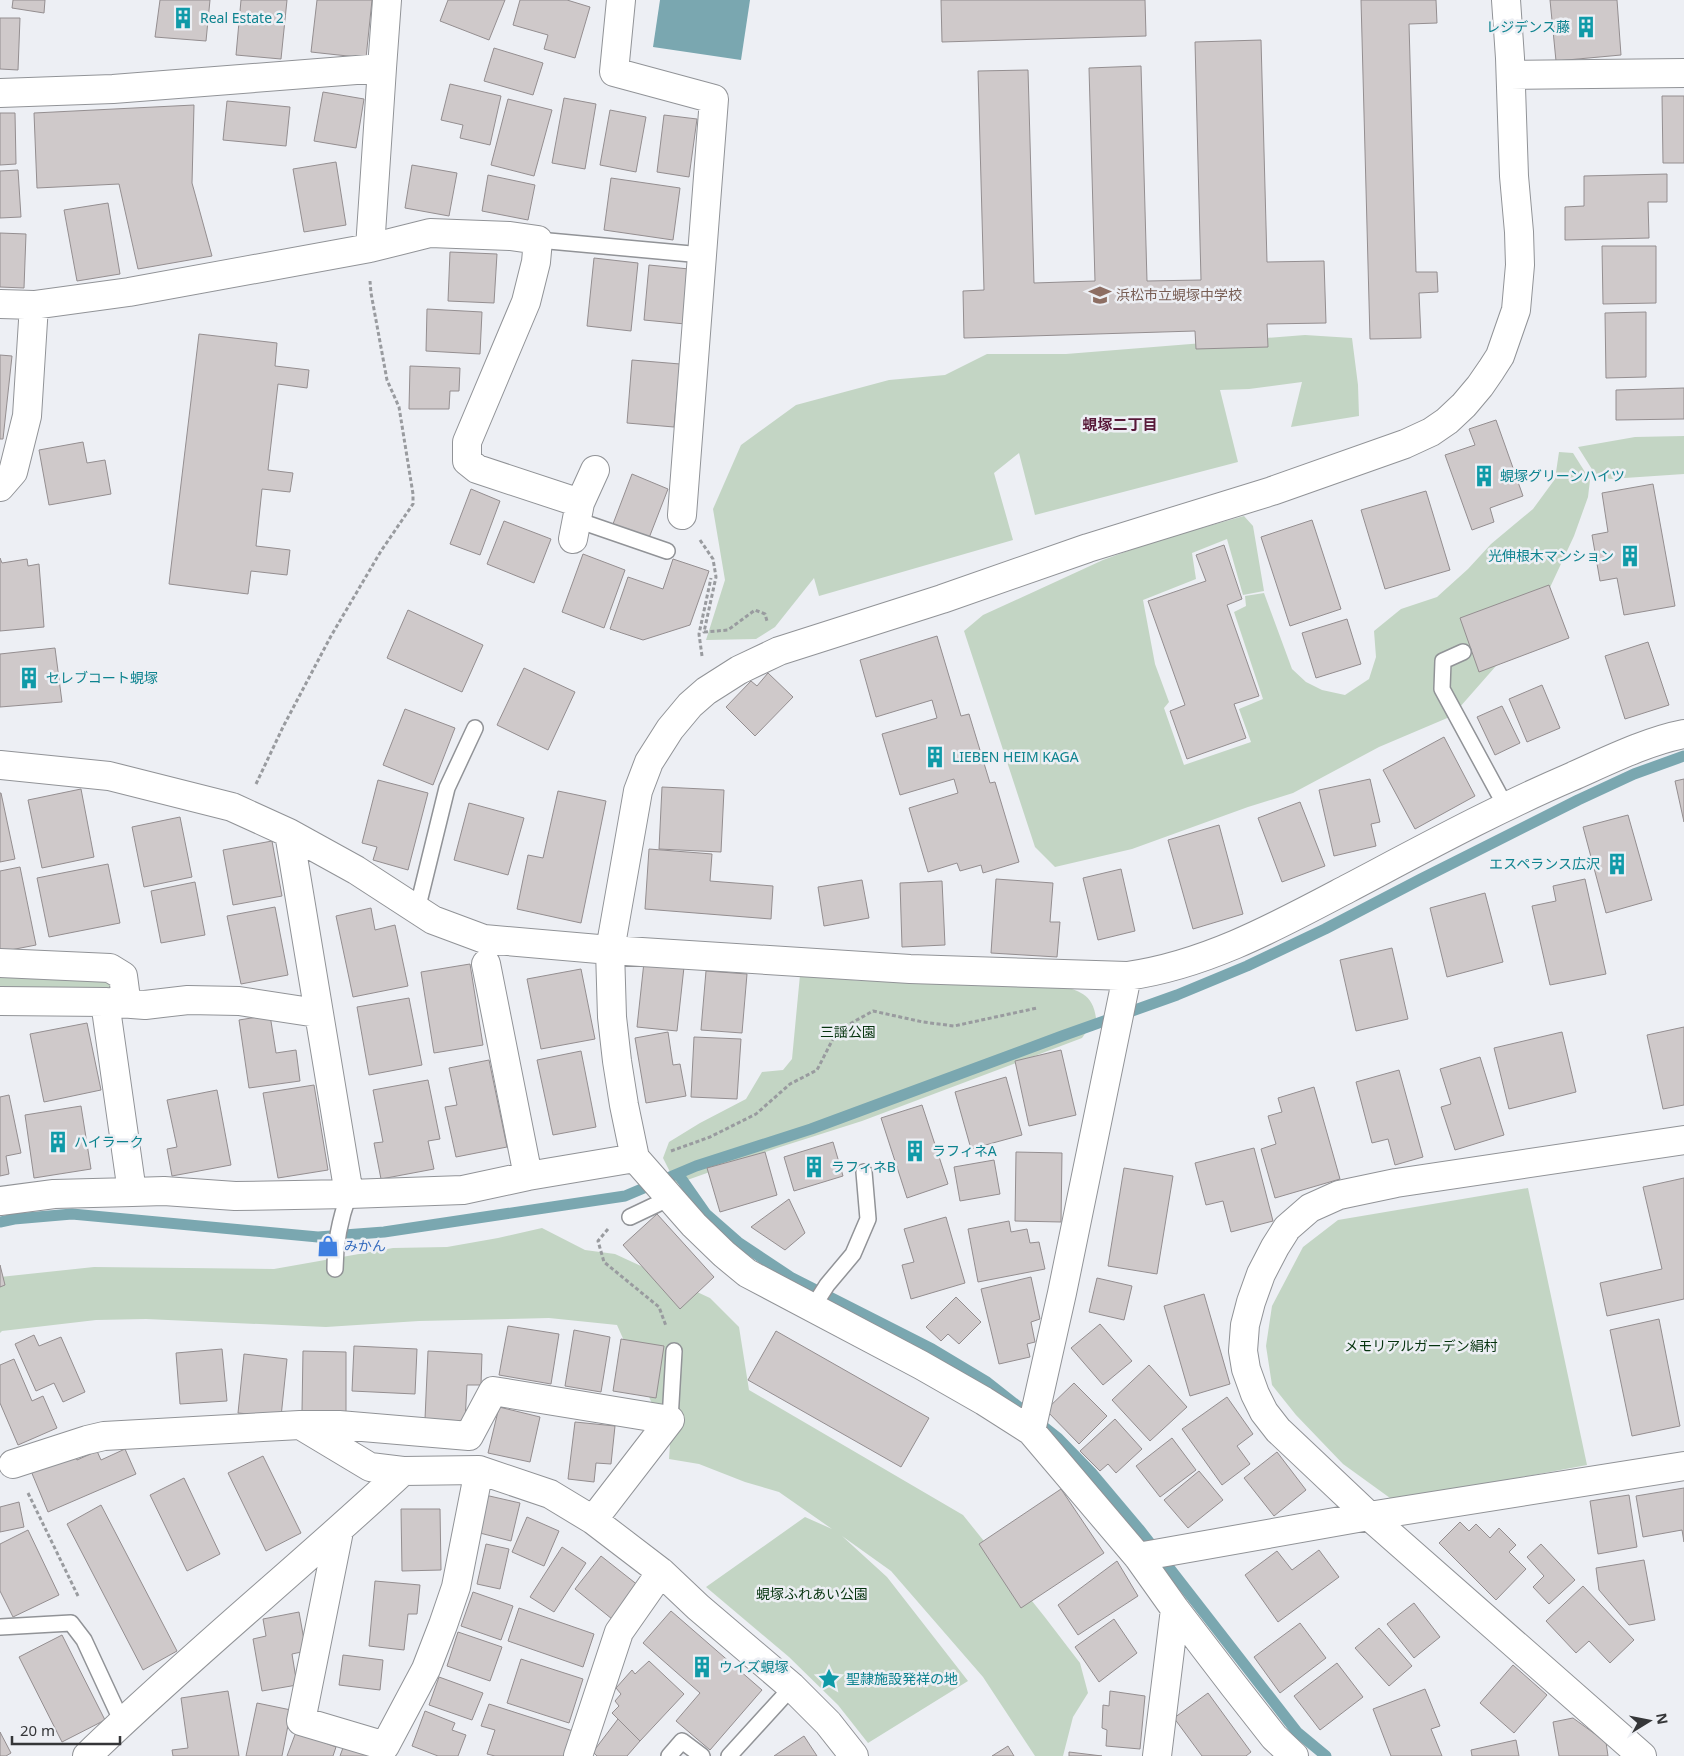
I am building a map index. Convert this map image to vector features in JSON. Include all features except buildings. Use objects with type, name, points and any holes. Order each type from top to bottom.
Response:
[{"type":"street","points":[[370,248],[387,0]]},
{"type":"street","points":[[621,0],[614,72],[714,99],[682,515]]},
{"type":"street","points":[[1294,1756],[1274,1737],[1175,1609],[1153,1554],[1034,1417],[968,1392],[817,1302],[747,1272],[724,1254],[694,1225],[655,1181],[617,1061],[612,1017],[610,950],[638,791],[649,762],[670,729],[690,705],[713,685],[779,651],[942,599],[1088,548],[1272,491],[1405,444],[1431,432],[1447,421],[1470,399],[1500,356],[1516,310],[1520,265],[1506,0]]},
{"type":"street","points":[[0,93],[113,89],[382,68]]},
{"type":"street","points":[[1510,75],[1684,73]]},
{"type":"street","points":[[0,304],[34,305],[129,292],[370,248],[430,232],[510,236],[538,240],[536,262],[526,302],[467,442],[467,461],[477,469],[577,521],[595,470]]},
{"type":"street","points":[[0,487],[13,472],[27,416],[34,305]]},
{"type":"street","points":[[1034,1417],[1062,1293],[1121,1001],[1155,972],[1202,958],[1271,928],[1506,806],[1617,756],[1673,736],[1684,734]]},
{"type":"street","points":[[0,765],[109,776],[232,808],[289,833],[356,870],[433,920],[484,939],[610,950],[910,969],[1121,1001]]},
{"type":"street","points":[[289,833],[317,1012],[349,1194]]},
{"type":"street","points":[[0,963],[110,968],[123,976],[125,991],[111,1003]]},
{"type":"street","points":[[486,964],[528,1176]]},
{"type":"street","points":[[0,1001],[145,1005],[188,1000],[239,1001],[317,1012]]},
{"type":"street","points":[[111,1003],[132,1192]]},
{"type":"street","points":[[1642,1756],[1369,1516],[1278,1430],[1255,1394],[1246,1369],[1243,1351],[1245,1325],[1261,1274],[1287,1228],[1310,1208],[1339,1195],[1396,1183],[1684,1140]]},
{"type":"street","points":[[0,1201],[54,1194],[164,1191],[235,1196],[463,1190],[528,1176],[655,1181]]},
{"type":"street","points":[[13,1464],[104,1436],[300,1425],[339,1425],[469,1436],[493,1390],[670,1420],[593,1520]]},
{"type":"street","points":[[300,1425],[370,1466],[403,1471],[479,1470],[550,1494],[593,1520],[661,1572],[698,1607],[792,1687],[828,1724],[854,1756]]},
{"type":"street","points":[[1153,1554],[1369,1516],[1684,1466]]},
{"type":"street","points":[[339,1531],[301,1721],[385,1746],[426,1669],[456,1587],[479,1470]]},
{"type":"street","points":[[87,1756],[148,1697],[339,1531],[403,1471]]},
{"type":"street","points":[[578,1756],[619,1632],[661,1572]]},
{"type":"street","points":[[1157,1756],[1175,1609]]},
{"type":"lane","points":[[538,240],[702,255]]},
{"type":"lane","points":[[577,521],[667,551]]},
{"type":"lane","points":[[1463,652],[1443,661],[1442,689],[1506,806]]},
{"type":"lane","points":[[417,910],[447,788],[475,728]]},
{"type":"lane","points":[[817,1302],[833,1278],[853,1254],[868,1219],[864,1172]]},
{"type":"lane","points":[[630,1217],[655,1181]]},
{"type":"lane","points":[[335,1269],[335,1248],[340,1220],[349,1194]]},
{"type":"lane","points":[[670,1420],[674,1351]]},
{"type":"lane","points":[[0,1627],[72,1623],[84,1640],[122,1722]]},
{"type":"lane","points":[[729,1756],[792,1687]]},
{"type":"lane","points":[[669,1756],[682,1741],[702,1756]]},
{"type":"path","points":[[243,812],[283,727],[331,636],[381,551],[413,504],[399,407],[387,380],[371,293],[370,248]]},
{"type":"path","points":[[682,515],[713,559],[716,577],[704,632],[728,630],[755,610],[765,614],[772,638],[779,651]]},
{"type":"path","points":[[703,694],[699,634],[711,578]]},
{"type":"path","points":[[655,1181],[679,1149],[756,1114],[790,1084],[817,1070],[837,1031],[873,1011],[923,1022],[954,1026],[1039,1007]]},
{"type":"path","points":[[630,1217],[611,1226],[598,1241],[604,1262],[660,1307],[674,1351]]},
{"type":"green space","points":[[1305,335],[1352,338],[1358,385],[1359,416],[1291,427],[1302,382],[1249,389],[1220,390],[1238,462],[1035,515],[1019,453],[994,473],[1013,540],[819,596],[814,578],[775,627],[756,639],[706,640],[725,580],[713,509],[741,445],[796,405],[889,380],[945,375],[987,354],[1066,354]]},
{"type":"green space","points":[[1684,436],[1684,474],[1610,479],[1595,474],[1578,447],[1635,437]]},
{"type":"green space","points":[[1559,452],[1573,453],[1590,480],[1588,497],[1574,536],[1546,596],[1510,650],[1452,716],[1379,747],[1293,793],[1248,807],[1132,849],[1055,867],[1035,847],[964,631],[983,615],[1103,560],[1155,541],[1244,516],[1253,526],[1264,591],[1243,595],[1227,539],[1192,553],[1196,579],[1143,600],[1155,664],[1169,702],[1164,708],[1184,765],[1251,742],[1239,709],[1263,699],[1234,612],[1246,606],[1245,596],[1264,593],[1292,669],[1306,682],[1322,690],[1345,695],[1369,679],[1376,657],[1374,631],[1401,609],[1437,597],[1468,569],[1491,544],[1533,509],[1555,479]]},
{"type":"green space","points":[[0,969],[112,979],[112,987],[108,994],[0,992]]},
{"type":"green space","name":"三謡公園","points":[[800,975],[862,981],[869,977],[1057,984],[1078,991],[1088,998],[1092,1003],[1096,1018],[1082,1038],[862,1121],[777,1148],[676,1184],[663,1158],[669,1142],[746,1099],[762,1072],[783,1070],[792,1059]]},
{"type":"green space","name":"メモリアルガーデン絹村","points":[[1528,1188],[1587,1465],[1425,1495],[1390,1498],[1343,1464],[1296,1415],[1272,1385],[1266,1346],[1272,1306],[1303,1247],[1338,1220]]},
{"type":"green space","name":"蜆塚ふれあい公園","points":[[542,1228],[585,1250],[615,1254],[710,1298],[739,1327],[749,1390],[963,1515],[1080,1663],[1088,1693],[1073,1717],[1063,1756],[1035,1756],[983,1677],[891,1571],[842,1536],[887,1577],[968,1681],[868,1743],[838,1705],[789,1657],[706,1587],[805,1517],[832,1529],[779,1492],[745,1482],[699,1464],[669,1459],[670,1444],[617,1325],[549,1318],[419,1321],[326,1327],[146,1319],[96,1320],[2,1331],[0,1333],[0,1277],[94,1267],[274,1269],[393,1248],[447,1247]]},
{"type":"water","points":[[660,0],[750,0],[741,60],[653,47]]},
{"type":"waterway","points":[[0,1222],[72,1214],[318,1237],[384,1232],[625,1196],[696,1166],[811,1129],[1177,995],[1247,966],[1325,929],[1578,800],[1634,774],[1684,756]]},
{"type":"waterway","points":[[678,1174],[706,1214],[738,1242],[792,1278],[932,1349],[987,1382],[1058,1438],[1091,1472],[1139,1529],[1297,1732],[1326,1756]]},
{"type":"place","name":"Real Estate 2","points":[[183,18]]},
{"type":"place","name":"レジデンス藤","points":[[1586,27]]},
{"type":"place","name":"浜松市立蜆塚中学校","points":[[1100,295]]},
{"type":"place","name":"蜆塚グリーンハイツ","points":[[1484,476]]},
{"type":"place","name":"光伸根木マンション","points":[[1630,556]]},
{"type":"place","name":"セレブコート蜆塚","points":[[29,678]]},
{"type":"place","name":"LIEBEN HEIM KAGA","points":[[935,757]]},
{"type":"place","name":"エスペランス広沢","points":[[1617,864]]},
{"type":"place","name":"ハイラーク","points":[[58,1142]]},
{"type":"place","name":"ラフィネA","points":[[915,1151]]},
{"type":"place","name":"ラフィネB","points":[[814,1167]]},
{"type":"place","name":"みかん","points":[[328,1246]]},
{"type":"place","name":"ウイズ蜆塚","points":[[702,1667]]},
{"type":"place","name":"聖隷施設発祥の地","points":[[829,1679]]},
{"type":"district","name":"蜆塚二丁目","points":[[1120,425]]}]
